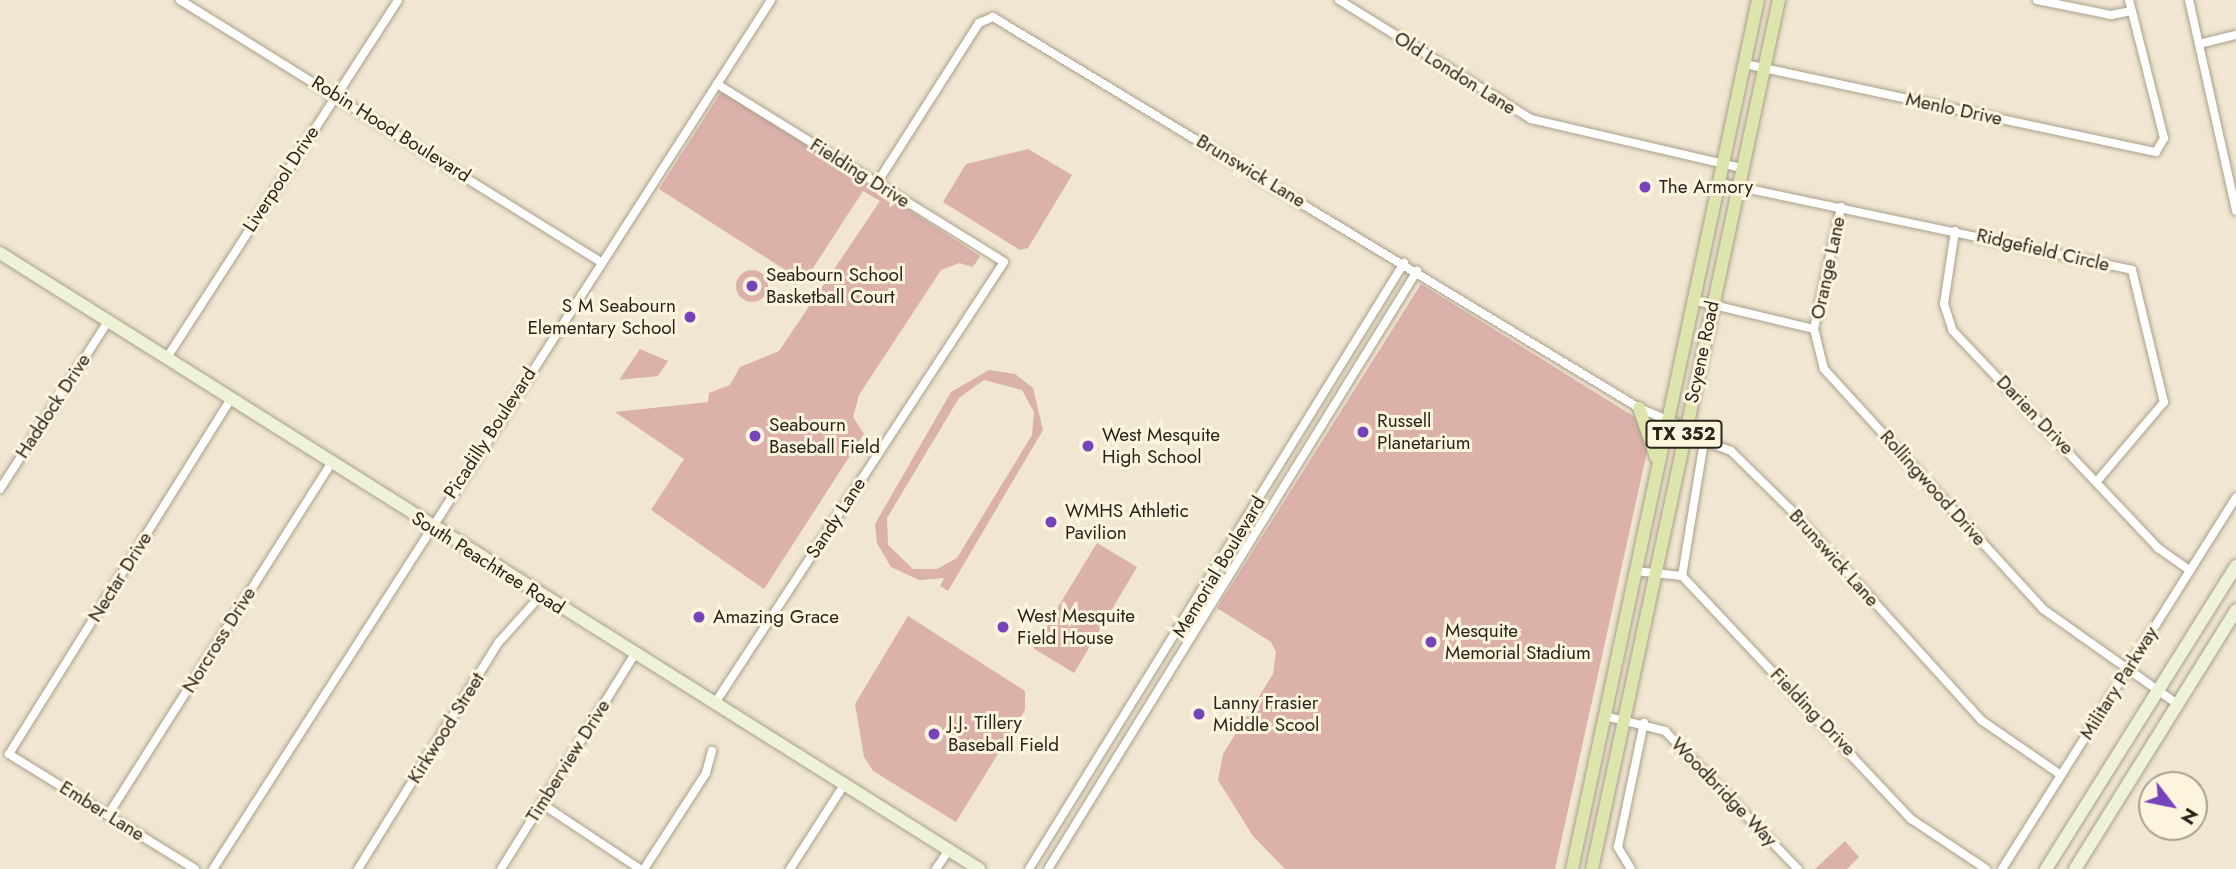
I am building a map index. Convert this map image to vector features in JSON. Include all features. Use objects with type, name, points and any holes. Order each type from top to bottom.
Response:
[{"type":"main road","name":"Scyene Road","points":[[1572,869],[1758,0]]},
{"type":"main road","name":"Scyene Road","points":[[1592,869],[1779,0]]},
{"type":"main road","name":"South Peachtree Road","points":[[0,253],[429,527],[542,594],[844,785],[950,848],[979,869]]},
{"type":"main road","points":[[1639,408],[1658,464]]},
{"type":"main road","name":"Military Parkway","points":[[2046,869],[2236,566]]},
{"type":"main road","points":[[2075,869],[2236,610]]},
{"type":"street","name":"Robin Hood Boulevard","points":[[180,0],[336,94],[601,262]]},
{"type":"street","name":"Liverpool Drive","points":[[166,359],[398,0]]},
{"type":"street","name":"Picadilly Boulevard","points":[[213,869],[429,527],[771,0]]},
{"type":"street","name":"Old London Lane","points":[[1339,0],[1531,119],[1742,168]]},
{"type":"street","points":[[2037,0],[2111,15],[2132,11],[2129,0]]},
{"type":"street","points":[[2189,0],[2236,211]]},
{"type":"street","name":"Menlo Drive","points":[[1745,64],[2145,151],[2161,147],[2132,11]]},
{"type":"street","name":"Brunswick Lane","points":[[877,183],[979,23],[993,17],[1404,263],[1639,408],[1667,423],[1686,428]]},
{"type":"street","points":[[2199,44],[2236,35]]},
{"type":"street","name":"Fielding Drive","points":[[716,84],[1004,262]]},
{"type":"street","name":"Ridgefield Circle","points":[[1720,183],[2132,270],[2164,402],[2098,480]]},
{"type":"street","name":"Orange Lane","points":[[1814,329],[1841,207]]},
{"type":"street","name":"Darien Drive","points":[[1955,231],[1945,317],[2158,548],[2190,570]]},
{"type":"street","name":"Sandy Lane","points":[[715,703],[1004,262]]},
{"type":"street","name":"Memorial Boulevard","points":[[1029,869],[1404,263]]},
{"type":"street","name":"Memorial Boulevard","points":[[1048,869],[1417,271]]},
{"type":"street","points":[[1693,300],[1814,329]]},
{"type":"street","name":"Haddock Drive","points":[[0,489],[107,323]]},
{"type":"street","name":"Rollingwood Drive","points":[[1814,329],[1824,369],[2043,609],[2126,672],[2177,704]]},
{"type":"street","name":"Nectar Drive","points":[[9,754],[230,400]]},
{"type":"street","name":"Brunswick Lane","points":[[1682,576],[1704,441],[1731,451],[1790,509],[1981,720],[2061,775]]},
{"type":"street","name":"Norcross Drive","points":[[108,815],[331,464]]},
{"type":"street","name":"Military Parkway","points":[[2002,869],[2236,497]]},
{"type":"street","points":[[1636,571],[1655,576],[1682,576]]},
{"type":"street","name":"Fielding Drive","points":[[1682,576],[1911,819],[1986,869]]},
{"type":"street","name":"Kirkwood Street","points":[[358,869],[499,642],[542,594]]},
{"type":"street","name":"Timberview Drive","points":[[501,869],[635,654]]},
{"type":"street","name":"Woodbridge Way","points":[[1605,716],[1644,723],[1665,731],[1798,869]]},
{"type":"street","points":[[1631,869],[1618,846],[1644,723]]},
{"type":"street","points":[[542,804],[642,869],[706,773],[712,751]]},
{"type":"street","name":"Ember Lane","points":[[9,754],[195,869]]},
{"type":"street","points":[[790,869],[844,785]]},
{"type":"street","points":[[936,869],[950,848]]},
{"type":"shaded area","points":[[723,89],[980,256],[973,267],[959,263],[941,270],[859,395],[853,417],[864,434],[764,589],[651,510],[684,459],[615,412],[708,402],[709,393],[730,385],[740,367],[779,351],[880,201],[863,191],[804,282],[659,189]]},
{"type":"shaded area","points":[[1028,149],[1072,175],[1028,248],[1020,250],[943,202],[966,164]]},
{"type":"shaded area","name":"Seabourn School Basketball Court","points":[[752,270],[763,275],[768,286],[763,297],[752,302],[741,297],[736,286],[741,275]]},
{"type":"shaded area","name":"Mesquite Memorial Stadium","points":[[1421,284],[1638,419],[1649,443],[1555,869],[1285,869],[1253,836],[1218,780],[1223,754],[1273,674],[1276,652],[1271,642],[1217,608]]},
{"type":"shaded area","points":[[640,349],[668,361],[658,376],[619,380]]},
{"type":"shaded area","points":[[989,370],[1015,374],[1033,388],[1043,430],[948,591],[940,586],[944,578],[919,580],[891,567],[877,543],[875,524],[951,392]],"holes":[[[984,380],[1022,390],[1034,412],[1032,435],[957,558],[937,569],[913,569],[888,545],[887,518],[959,398]]]},
{"type":"shaded area","points":[[1097,543],[1137,567],[1074,673],[1033,648]]},
{"type":"shaded area","name":"J.J. Tillery Baseball Field","points":[[908,616],[1025,691],[1025,710],[956,822],[873,771],[864,757],[855,704]]},
{"type":"shaded area","points":[[1845,841],[1859,857],[1847,869],[1815,869]]},
{"type":"place","name":"The Armory","points":[[1645,187]]},
{"type":"place","name":"Seabourn School Basketball Court","points":[[752,286]]},
{"type":"place","name":"S M Seabourn Elementary School","points":[[690,317]]},
{"type":"place","name":"Russell Planetarium","points":[[1363,432]]},
{"type":"place","name":"Seabourn Baseball Field","points":[[755,436]]},
{"type":"place","name":"West Mesquite High School","points":[[1088,446]]},
{"type":"place","name":"WMHS Athletic Pavilion","points":[[1051,522]]},
{"type":"place","name":"Amazing Grace","points":[[699,617]]},
{"type":"place","name":"West Mesquite Field House","points":[[1003,627]]},
{"type":"place","name":"Mesquite Memorial Stadium","points":[[1431,642]]},
{"type":"place","name":"Lanny Frasier Middle Scool","points":[[1199,714]]},
{"type":"place","name":"J.J. Tillery Baseball Field","points":[[934,734]]}]
